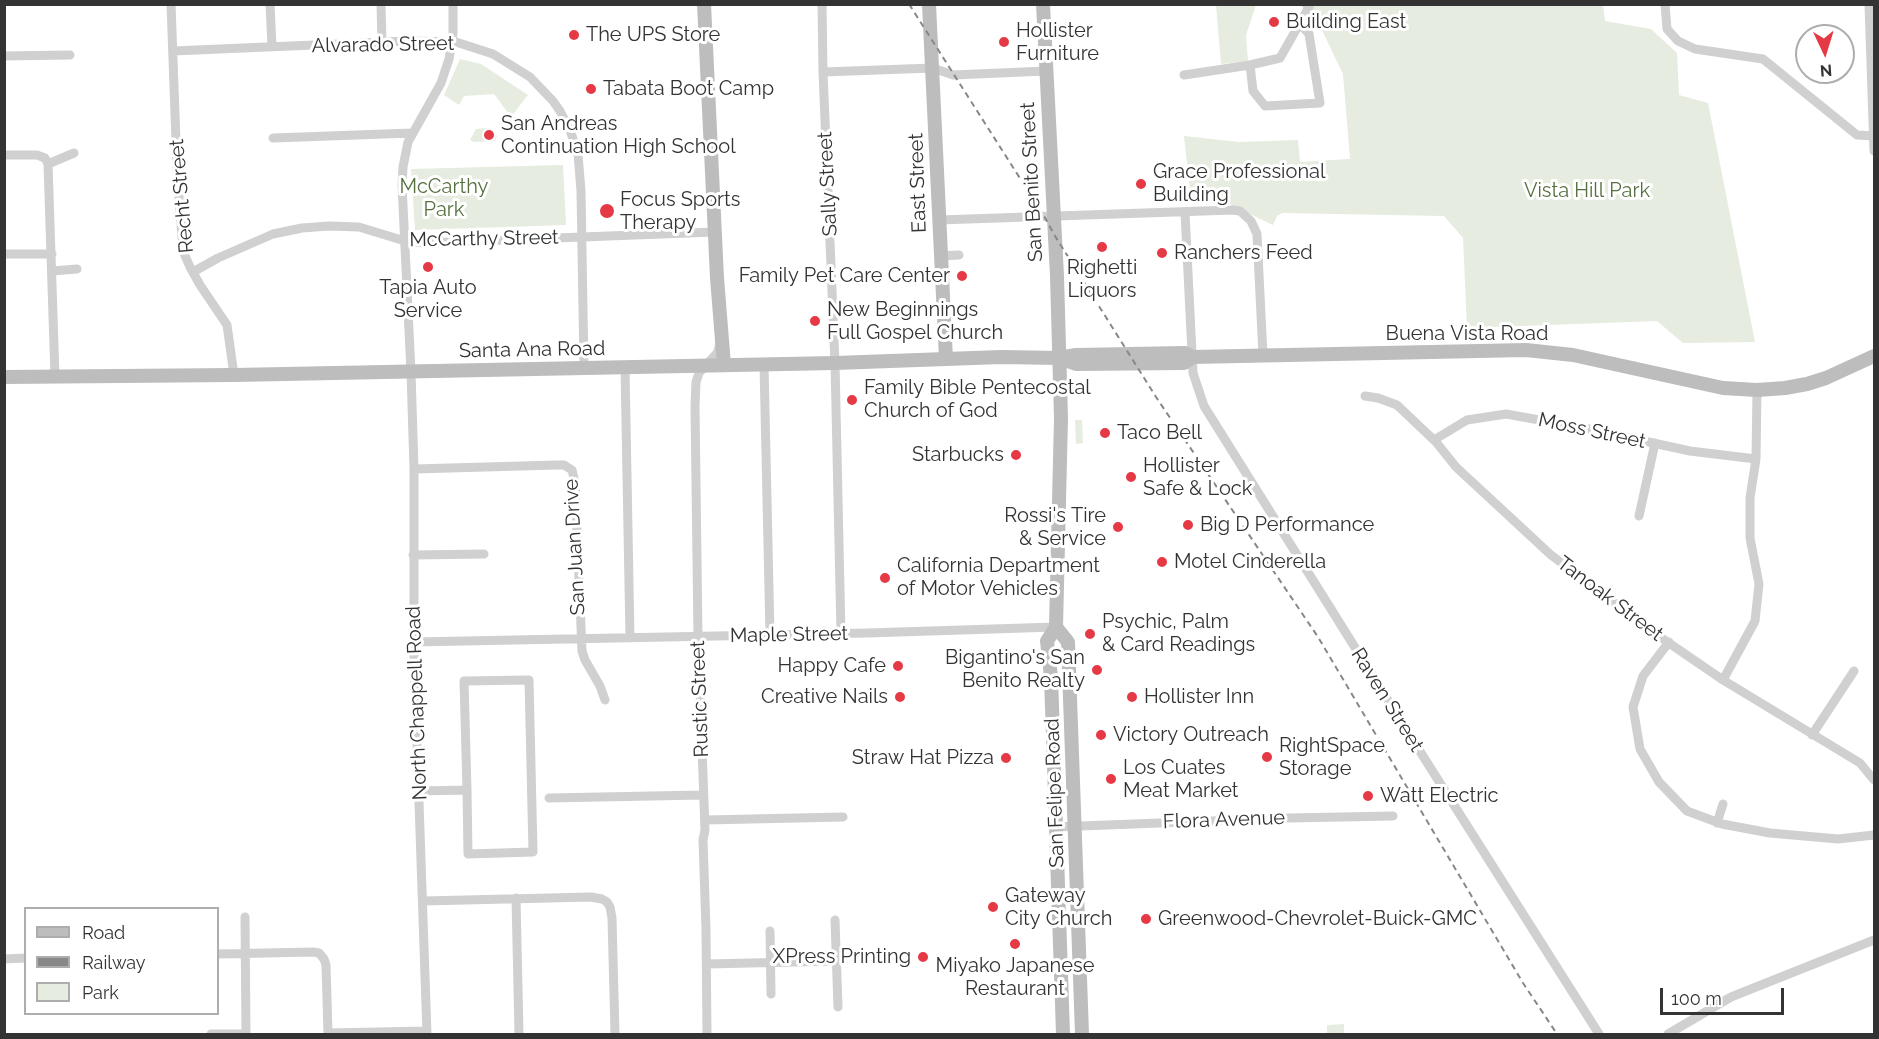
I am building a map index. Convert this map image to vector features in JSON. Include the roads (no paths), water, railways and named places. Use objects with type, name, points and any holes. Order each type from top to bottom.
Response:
[{"type":"street","name":"Recht Street","points":[[171,4],[181,234],[186,259],[228,325],[234,375]]},
{"type":"street","points":[[270,4],[272,47]]},
{"type":"street","points":[[381,4],[382,43]]},
{"type":"street","name":"North Chappell Road","points":[[427,1033],[414,642],[414,469],[403,167],[412,134],[445,73],[452,42],[453,4]]},
{"type":"street","points":[[704,4],[724,365]]},
{"type":"street","name":"Sally Street","points":[[822,4],[835,363],[841,634]]},
{"type":"street","name":"East Street","points":[[929,4],[946,359]]},
{"type":"street","name":"San Benito Street","points":[[1043,4],[1059,358]]},
{"type":"street","points":[[1665,4],[1667,29],[1678,42],[1695,49],[1762,59],[1857,135],[1874,136]]},
{"type":"street","points":[[1869,4],[1875,151]]},
{"type":"street","points":[[1185,75],[1280,58],[1300,24],[1307,6]]},
{"type":"street","points":[[1250,65],[1253,91],[1265,106],[1320,103],[1309,34],[1300,24]]},
{"type":"street","name":"Alvarado Street","points":[[173,51],[408,41],[452,42],[493,54],[530,77],[553,100],[570,130],[577,152],[581,191],[584,368]]},
{"type":"street","points":[[4,56],[70,55]]},
{"type":"street","points":[[823,72],[933,68],[953,75],[1046,71]]},
{"type":"street","points":[[273,138],[412,134]]},
{"type":"street","points":[[48,164],[74,153]]},
{"type":"street","points":[[4,155],[37,155],[45,158],[48,164],[55,376]]},
{"type":"street","points":[[939,220],[1233,210],[1240,212],[1251,221],[1259,245],[1263,355]]},
{"type":"street","name":"Raven Street","points":[[1185,213],[1193,373],[1204,406],[1599,1035]]},
{"type":"street","name":"McCarthy Street","points":[[193,272],[256,240],[302,228],[359,227],[405,241],[423,243],[715,232]]},
{"type":"street","points":[[4,255],[52,254]]},
{"type":"street","points":[[940,256],[959,255]]},
{"type":"street","points":[[52,272],[76,269]]},
{"type":"street","name":"Rustic Street","points":[[707,1035],[703,840],[705,820],[698,637],[695,406],[696,382],[704,366],[718,352],[721,334]]},
{"type":"street","name":"Buena Vista Road","points":[[1059,358],[1076,355],[1185,353],[1193,357],[1526,350],[1573,355],[1702,384],[1757,390],[1807,384],[1875,356]]},
{"type":"street","name":"Santa Ana Road","points":[[4,377],[411,372],[1001,357],[1059,358]]},
{"type":"street","name":"San Felipe Road","points":[[1059,358],[1061,418],[1056,627],[1047,641],[1051,677],[1063,1035]]},
{"type":"street","points":[[764,364],[770,635]]},
{"type":"street","points":[[625,368],[630,638]]},
{"type":"street","points":[[1723,680],[1755,621],[1759,584],[1750,538],[1750,498],[1756,459],[1757,390]]},
{"type":"street","name":"Tanoak Street","points":[[1365,396],[1398,405],[1434,440],[1456,467],[1551,555],[1723,680],[1860,763],[1875,780]]},
{"type":"street","name":"Moss Street","points":[[1434,440],[1467,420],[1506,414],[1690,451],[1756,459]]},
{"type":"street","points":[[1639,516],[1655,443]]},
{"type":"street","name":"San Juan Drive","points":[[414,469],[557,465],[569,467],[572,470],[575,483],[581,639]]},
{"type":"street","points":[[413,555],[484,554]]},
{"type":"street","name":"San Felipe Road","points":[[1056,627],[1068,642],[1082,1035]]},
{"type":"street","name":"Maple Street","points":[[414,642],[841,634],[1056,627]]},
{"type":"street","points":[[581,639],[585,660],[606,700]]},
{"type":"street","points":[[1669,642],[1643,676],[1633,707],[1640,749],[1659,782],[1687,811],[1717,823],[1770,833],[1838,839],[1875,835]]},
{"type":"street","points":[[1812,735],[1854,671]]},
{"type":"street","points":[[530,680],[533,852],[468,854],[467,790],[464,681],[530,680]]},
{"type":"street","points":[[419,791],[467,790]]},
{"type":"street","points":[[549,798],[704,795]]},
{"type":"street","points":[[1717,823],[1723,804]]},
{"type":"street","name":"Flora Avenue","points":[[1055,827],[1393,816]]},
{"type":"street","points":[[705,820],[843,817]]},
{"type":"street","points":[[423,901],[597,897],[607,902],[612,918],[615,1035]]},
{"type":"street","points":[[516,898],[519,1035]]},
{"type":"street","points":[[211,1035],[246,1034],[245,917]]},
{"type":"street","points":[[835,920],[838,1007]]},
{"type":"street","points":[[770,931],[771,994]]},
{"type":"street","points":[[1668,1035],[1731,997],[1875,940]]},
{"type":"street","points":[[219,954],[313,952],[322,956],[326,965],[328,1034],[427,1033]]},
{"type":"street","points":[[4,959],[24,958]]},
{"type":"street","points":[[707,964],[836,962]]},
{"type":"railway","points":[[909,4],[1156,397],[1318,637],[1523,983],[1557,1034]]},
{"type":"place","name":"Building East","points":[[1274,22]]},
{"type":"place","name":"The UPS Store","points":[[574,35]]},
{"type":"place","name":"Hollister Furniture","points":[[1004,42]]},
{"type":"place","name":"Tabata Boot Camp","points":[[591,89]]},
{"type":"place","name":"San Andreas Continuation High School","points":[[489,135]]},
{"type":"place","name":"Grace Professional Building","points":[[1141,184]]},
{"type":"place","name":"Focus Sports Therapy","points":[[607,211]]},
{"type":"place","name":"Righetti Liquors","points":[[1102,247]]},
{"type":"place","name":"Ranchers Feed","points":[[1162,253]]},
{"type":"place","name":"Tapia Auto Service","points":[[428,267]]},
{"type":"place","name":"Family Pet Care Center","points":[[962,276]]},
{"type":"place","name":"New Beginnings Full Gospel Church","points":[[815,321]]},
{"type":"place","name":"Family Bible Pentecostal Church of God","points":[[852,400]]},
{"type":"place","name":"Taco Bell","points":[[1105,433]]},
{"type":"place","name":"Starbucks","points":[[1016,455]]},
{"type":"place","name":"Hollister Safe & Lock","points":[[1131,477]]},
{"type":"place","name":"Big D Performance","points":[[1188,525]]},
{"type":"place","name":"Rossi's Tire & Service","points":[[1118,527]]},
{"type":"place","name":"Motel Cinderella","points":[[1162,562]]},
{"type":"place","name":"California Department of Motor Vehicles","points":[[885,578]]},
{"type":"place","name":"Psychic, Palm & Card Readings","points":[[1090,634]]},
{"type":"place","name":"Happy Cafe","points":[[898,666]]},
{"type":"place","name":"Bigantino's San Benito Realty","points":[[1097,670]]},
{"type":"place","name":"Creative Nails","points":[[900,697]]},
{"type":"place","name":"Hollister Inn","points":[[1132,697]]},
{"type":"place","name":"Victory Outreach","points":[[1101,735]]},
{"type":"place","name":"RightSpace Storage","points":[[1267,757]]},
{"type":"place","name":"Straw Hat Pizza","points":[[1006,758]]},
{"type":"place","name":"Los Cuates Meat Market","points":[[1111,779]]},
{"type":"place","name":"Watt Electric","points":[[1368,796]]},
{"type":"place","name":"Gateway City Church","points":[[993,907]]},
{"type":"place","name":"Greenwood-Chevrolet-Buick-GMC","points":[[1146,919]]},
{"type":"place","name":"Miyako Japanese Restaurant","points":[[1015,944]]},
{"type":"place","name":"XPress Printing","points":[[923,957]]},
{"type":"park label","name":"Vista Hill Park","points":[[1587,191]]},
{"type":"park label","name":"McCarthy Park","points":[[444,198]]}]
